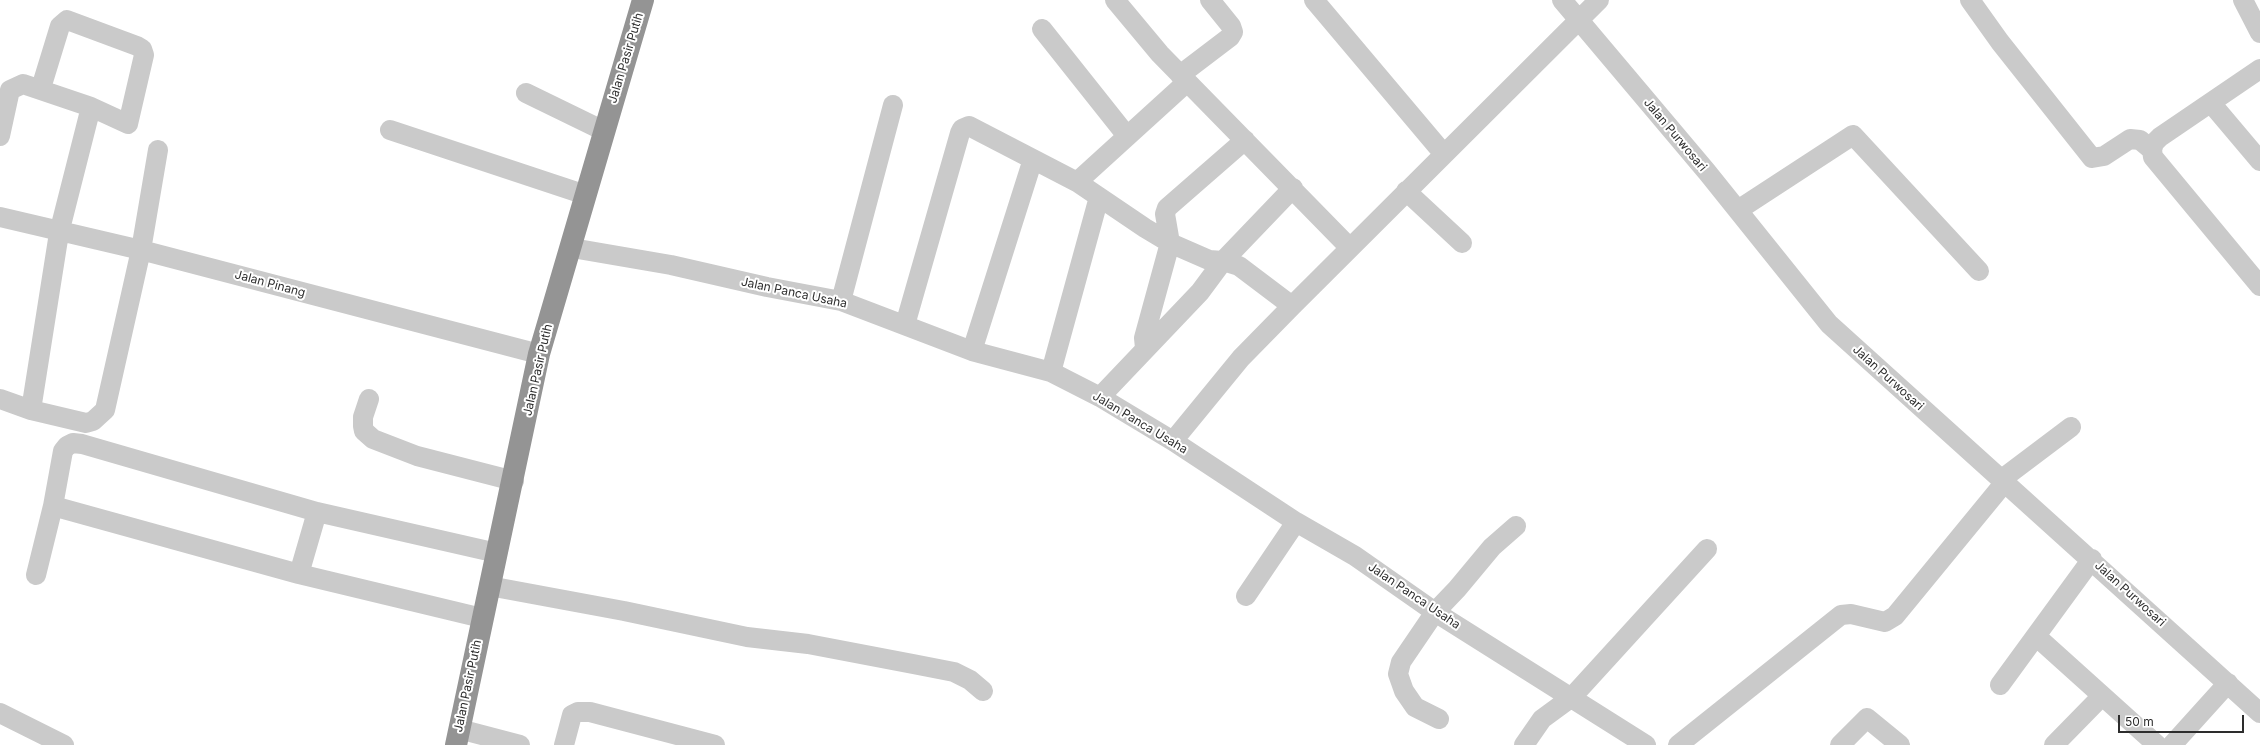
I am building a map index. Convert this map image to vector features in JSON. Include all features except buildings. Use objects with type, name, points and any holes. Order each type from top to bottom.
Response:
[{"type":"highway","name":"Jalan Pasir Putih","points":[[457,737],[489,586],[514,481],[539,354],[572,248],[604,131],[643,0]]},
{"type":"street","points":[[1115,0],[1183,78],[1293,188],[1350,248]]},
{"type":"street","points":[[1077,182],[1127,136],[1183,78],[1230,37],[1233,32],[1231,26],[1210,0]]},
{"type":"street","points":[[1314,0],[1443,153]]},
{"type":"street","name":"Jalan Purwosari","points":[[1562,0],[1738,210],[1829,324],[2092,559],[2260,712]]},
{"type":"street","points":[[1173,441],[1241,358],[1443,153],[1598,0]]},
{"type":"street","points":[[1970,0],[2092,158],[2104,156],[2130,139],[2140,140],[2152,150]]},
{"type":"street","points":[[2243,0],[2260,33]]},
{"type":"street","points":[[0,136],[5,88],[23,84],[41,88],[91,107],[128,124],[144,62],[142,49],[67,20],[60,26],[41,88]]},
{"type":"street","points":[[1042,30],[1127,136]]},
{"type":"street","points":[[2260,69],[2160,137],[2154,142],[2152,150],[2154,157],[2260,286]]},
{"type":"street","points":[[526,93],[604,131]]},
{"type":"street","points":[[2211,103],[2260,161]]},
{"type":"street","points":[[841,301],[893,105]]},
{"type":"street","points":[[32,410],[59,233],[91,107]]},
{"type":"street","points":[[905,324],[962,129],[969,126],[978,129],[1077,182],[1144,228],[1170,243],[1209,260],[1223,261],[1239,266],[1292,306]]},
{"type":"street","points":[[390,130],[586,194]]},
{"type":"street","points":[[1738,210],[1853,135],[1979,271]]},
{"type":"street","points":[[1146,348],[1144,338],[1170,243],[1165,214],[1167,208],[1245,140]]},
{"type":"street","points":[[0,399],[32,410],[86,423],[93,421],[105,410],[141,250],[158,150]]},
{"type":"street","points":[[972,351],[1033,159]]},
{"type":"street","points":[[1100,397],[1200,292],[1223,261],[1293,188]]},
{"type":"street","points":[[1406,191],[1462,243]]},
{"type":"street","points":[[1051,372],[1099,197]]},
{"type":"street","name":"Jalan Pinang","points":[[0,217],[59,233],[141,250],[539,354]]},
{"type":"street","name":"Jalan Panca Usaha","points":[[572,248],[671,265],[767,288],[841,301],[905,324],[972,351],[1051,372],[1100,397],[1173,441],[1296,522],[1355,556],[1435,612],[1646,745]]},
{"type":"street","points":[[1155,297],[1179,314]]},
{"type":"street","points":[[369,399],[363,417],[363,426],[364,431],[373,439],[416,456],[514,481]]},
{"type":"street","points":[[1678,745],[1841,615],[1851,614],[1885,622],[1895,616],[2003,481],[2071,427]]},
{"type":"street","points":[[36,575],[53,506],[63,451],[67,446],[73,443],[82,444],[317,512],[497,553]]},
{"type":"street","points":[[53,506],[300,574],[482,618]]},
{"type":"street","points":[[300,574],[317,512]]},
{"type":"street","points":[[1246,596],[1296,522]]},
{"type":"street","points":[[1439,719],[1415,708],[1404,691],[1398,674],[1401,662],[1435,612],[1457,589],[1492,547],[1516,526]]},
{"type":"street","points":[[1524,745],[1542,719],[1572,697],[1707,550]]},
{"type":"street","points":[[2000,686],[2037,637],[2092,559]]},
{"type":"street","points":[[489,586],[624,611],[747,637],[808,644],[954,672],[970,680],[983,691]]},
{"type":"street","points":[[2037,637],[2101,697],[2157,745]]},
{"type":"street","points":[[2172,745],[2228,683]]},
{"type":"street","points":[[2054,745],[2101,697]]},
{"type":"street","points":[[0,712],[64,745]]},
{"type":"street","points":[[564,745],[572,716],[578,712],[590,712],[715,745]]},
{"type":"street","points":[[1840,745],[1867,718],[1900,745]]},
{"type":"street","points":[[457,737],[520,745]]}]
